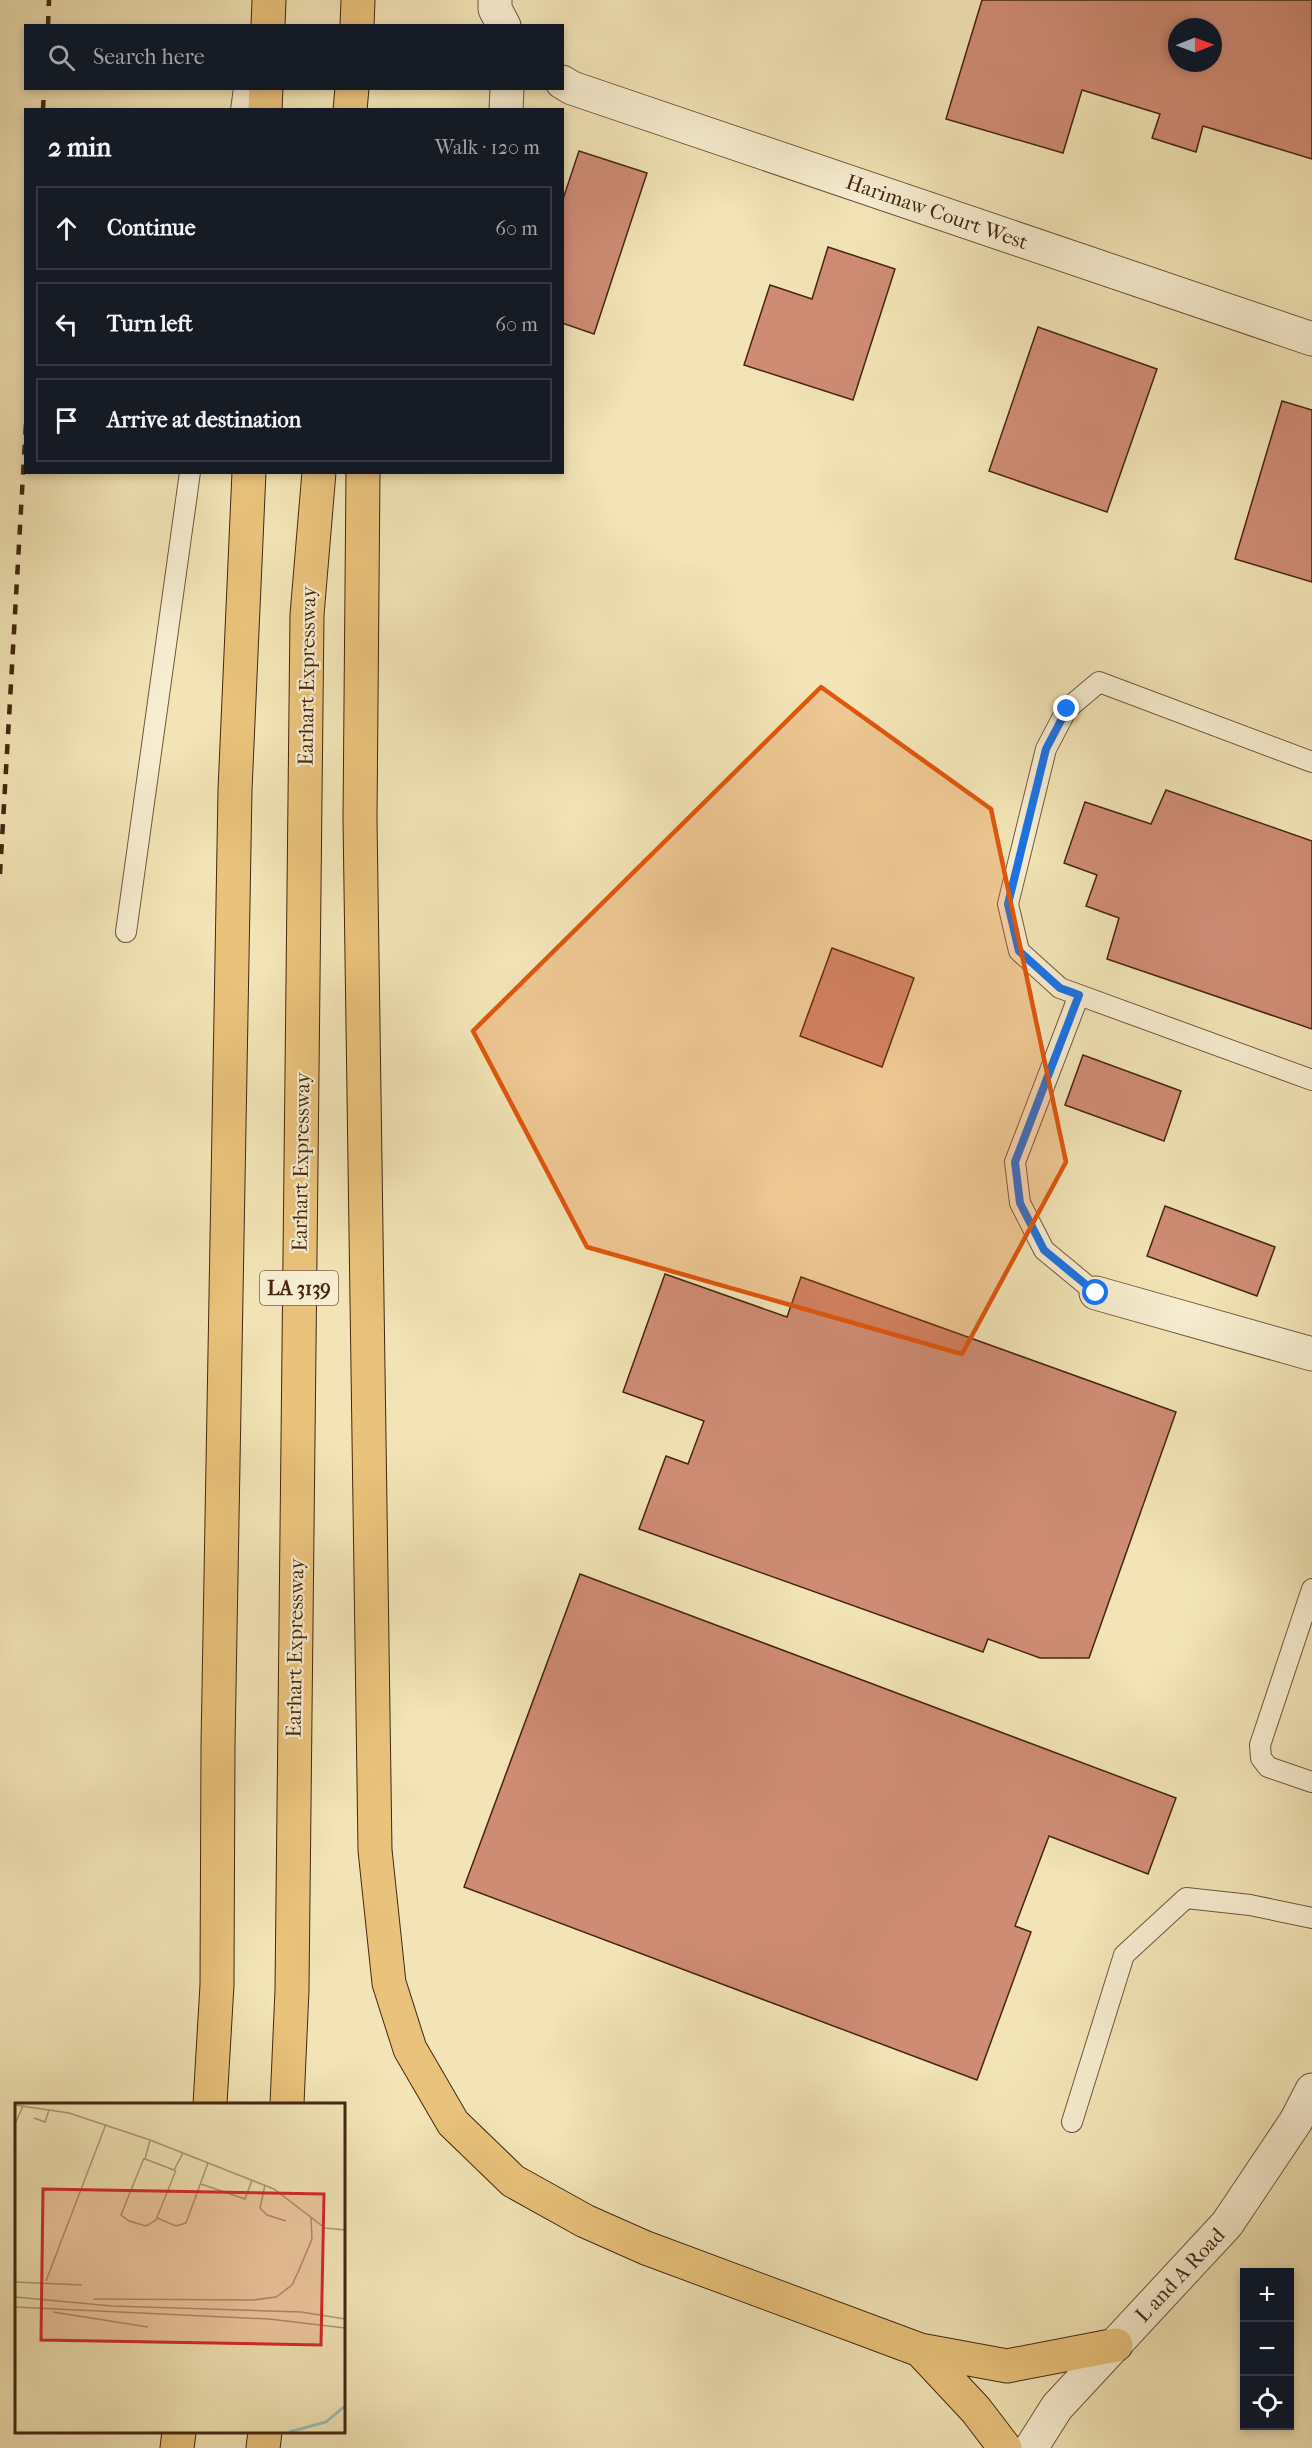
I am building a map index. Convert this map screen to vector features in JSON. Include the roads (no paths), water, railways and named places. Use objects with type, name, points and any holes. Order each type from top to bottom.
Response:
[{"type":"highway","points":[[268,24],[269,0]]},
{"type":"highway","points":[[357,24],[358,0]]},
{"type":"highway","points":[[265,108],[266,90]]},
{"type":"highway","points":[[350,108],[352,90]]},
{"type":"highway","points":[[356,90],[357,108]]},
{"type":"highway","points":[[210,2103],[217,1986],[218,1745],[235,802],[249,474]]},
{"type":"highway","name":"Earhart Expressway","points":[[287,2103],[292,1990],[307,615],[319,474]]},
{"type":"highway","points":[[363,474],[360,819],[375,1850],[389,1983],[410,2049],[453,2123],[513,2181],[585,2221],[646,2248],[920,2350],[1007,2366],[1116,2345]]},
{"type":"highway","points":[[920,2350],[976,2410],[1005,2448]]},
{"type":"highway","points":[[177,2448],[179,2433]]},
{"type":"highway","points":[[263,2448],[265,2433]]},
{"type":"street","points":[[495,0],[495,9],[503,24]]},
{"type":"street","name":"Harimaw Court West","points":[[564,83],[572,88],[1312,339]]},
{"type":"street","points":[[506,108],[507,90]]},
{"type":"street","points":[[1096,1293],[1312,1354]]},
{"type":"street","name":"L and A Road","points":[[1031,2448],[1057,2407],[1227,2224],[1296,2121],[1312,2090]]},
{"type":"lane","points":[[252,24],[256,0]]},
{"type":"lane","points":[[241,108],[244,90]]},
{"type":"lane","points":[[126,932],[190,474]]},
{"type":"lane","points":[[1312,762],[1099,682],[1067,709],[1046,749],[1008,904],[1019,951],[1060,988],[1312,1080]]},
{"type":"lane","points":[[1079,995],[1015,1162],[1020,1203],[1044,1250],[1096,1293]]},
{"type":"lane","points":[[1312,1589],[1260,1745],[1261,1758],[1268,1767],[1312,1782]]},
{"type":"lane","points":[[1072,2122],[1124,1955],[1186,1898],[1250,1905],[1312,1918]]},
{"type":"railway","points":[[48,24],[49,0]]},
{"type":"railway","points":[[43,108],[44,90]]},
{"type":"railway","points":[[0,874],[24,458]]}]
